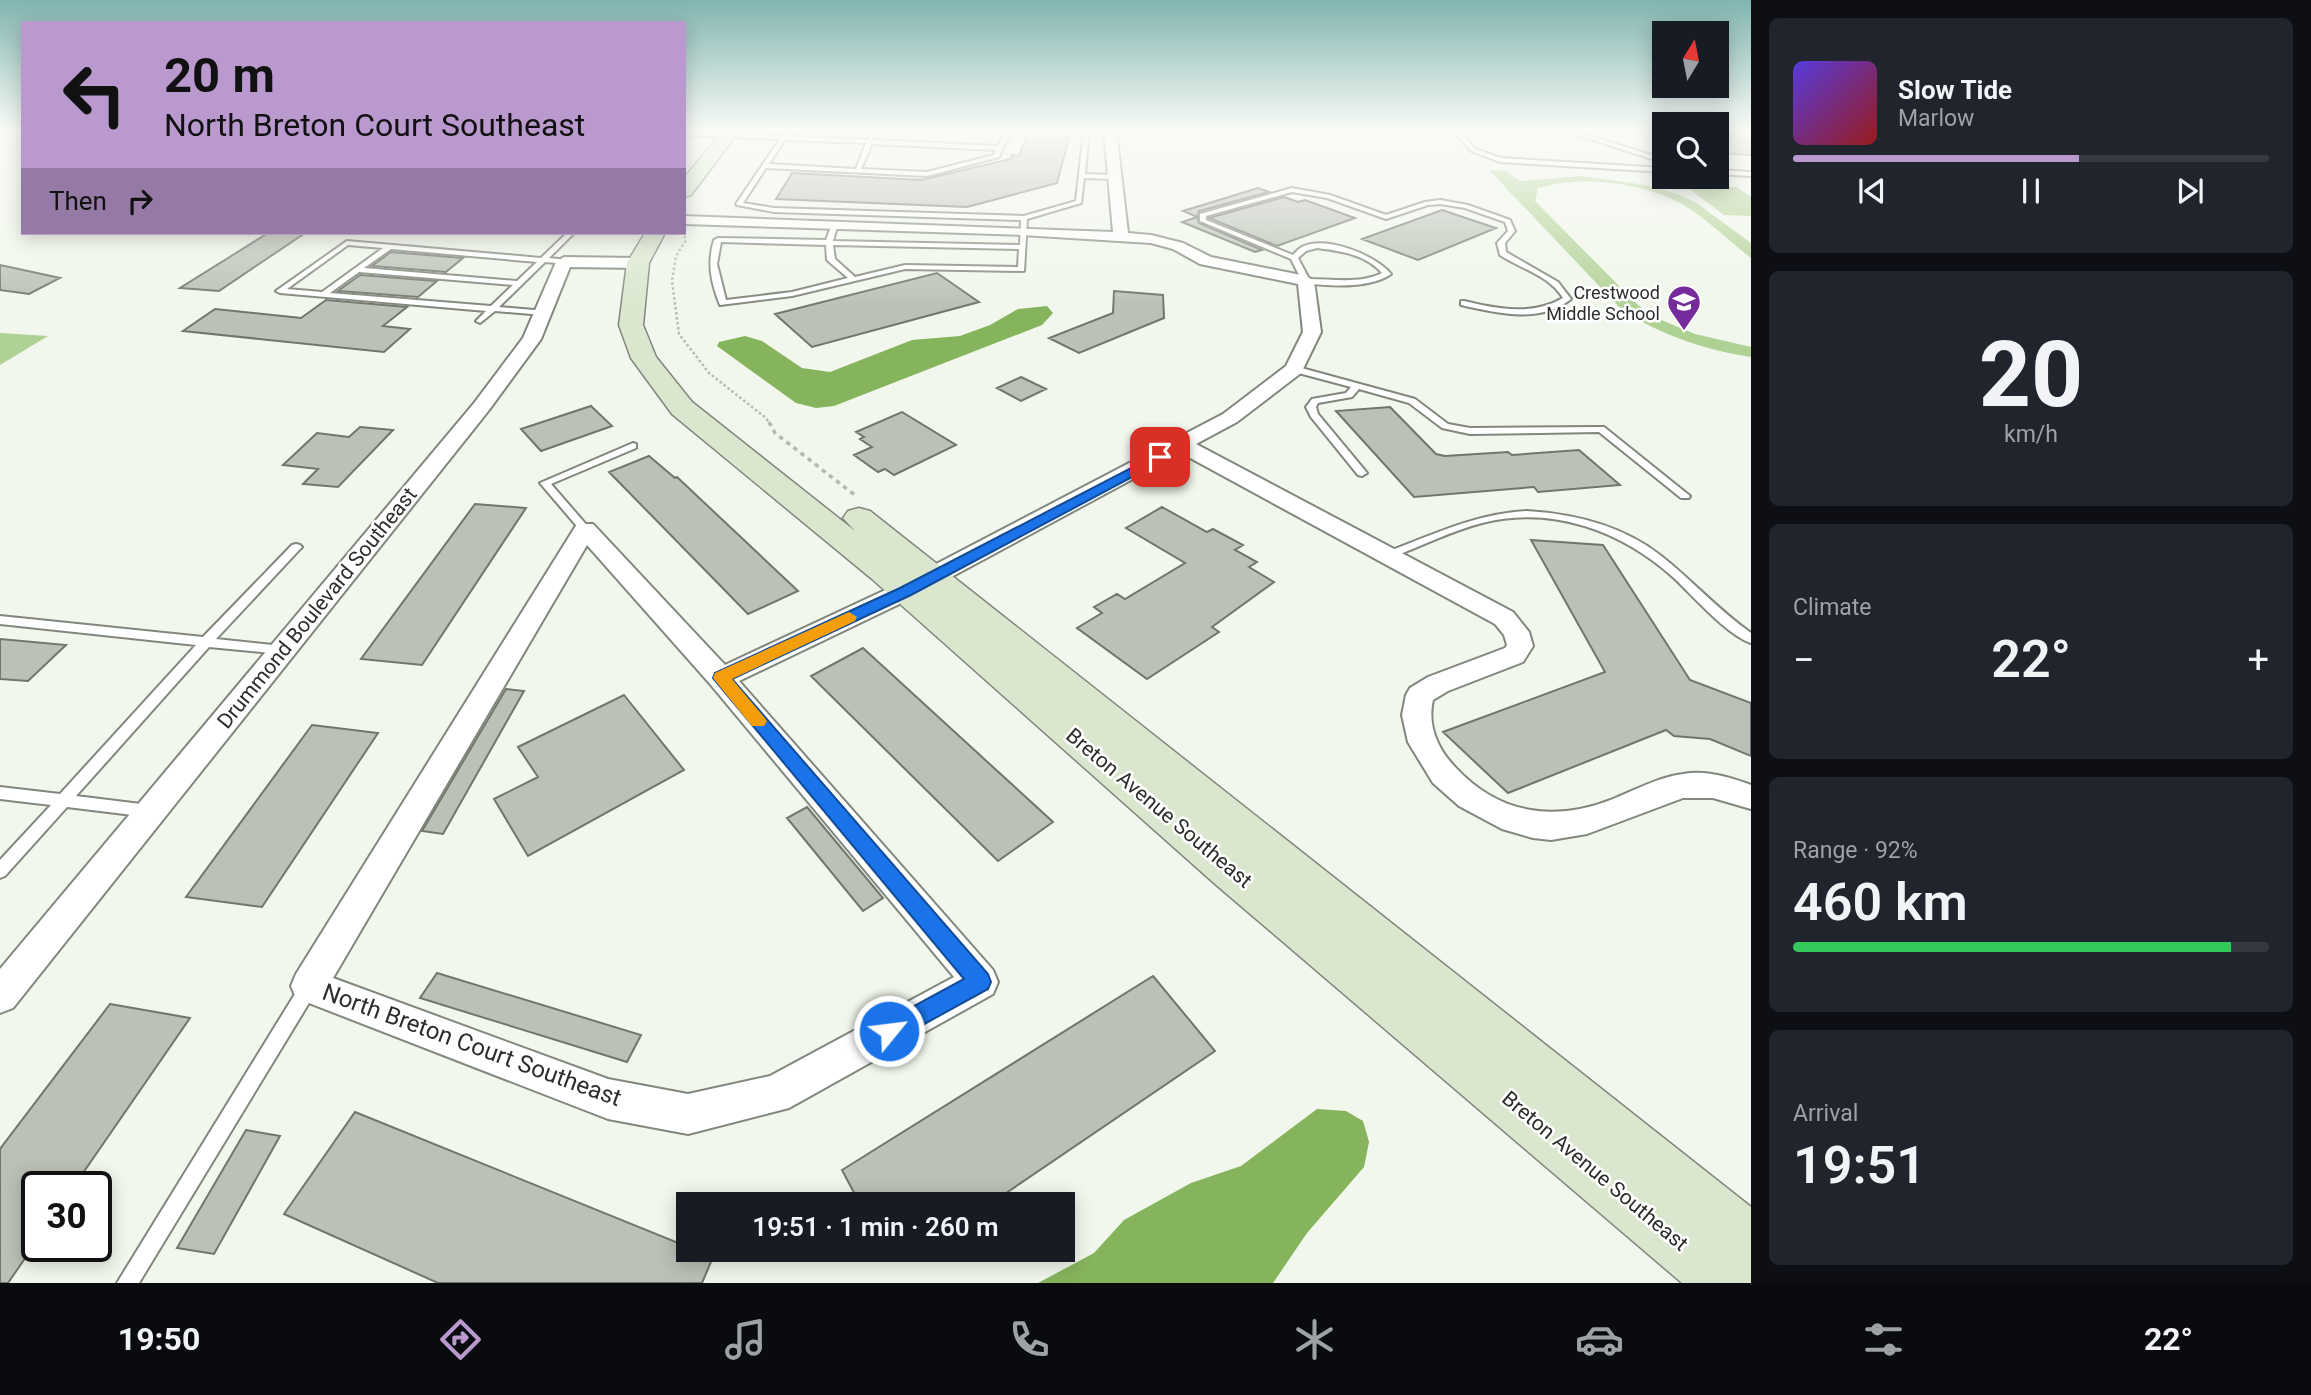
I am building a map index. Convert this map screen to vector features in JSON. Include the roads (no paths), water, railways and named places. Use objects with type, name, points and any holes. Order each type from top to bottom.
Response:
[{"type":"main road","name":"Breton Avenue Southeast","points":[[654,235],[638,263],[634,304],[651,321],[683,374],[919,584],[1230,869],[1730,1283]]},
{"type":"main road","name":"Breton Avenue Southeast","points":[[919,584],[1751,1245]]},
{"type":"street","points":[[1116,190],[1121,236]]},
{"type":"street","points":[[688,220],[1121,236],[1170,243],[1206,261],[1306,282],[1312,332],[1294,369],[1230,418],[919,584],[721,678]]},
{"type":"street","points":[[554,261],[638,263]]},
{"type":"street","name":"Drummond Boulevard Southeast","points":[[0,996],[482,406],[532,339],[543,313],[554,261]]},
{"type":"street","points":[[1182,445],[1504,618],[1516,632],[1520,646],[1514,655],[1438,684],[1420,695],[1415,710],[1416,729],[1424,749],[1441,773],[1474,801],[1510,819],[1557,828],[1587,823],[1670,789],[1688,785],[1708,785],[1751,797]]},
{"type":"street","name":"North Breton Court Southeast","points":[[585,529],[721,678],[980,982],[775,1094],[688,1114],[608,1099],[309,986],[585,529]]},
{"type":"lane","points":[[748,190],[738,204],[1023,232]]},
{"type":"lane","points":[[1023,232],[1021,269],[905,267],[792,294],[723,303],[712,272],[712,256],[718,240],[829,243],[1023,232],[1079,202],[1080,190]]},
{"type":"lane","points":[[1294,258],[1304,249],[1317,246],[1337,249],[1363,256],[1381,266],[1387,274],[1363,282],[1306,282],[1294,258],[1203,221],[1202,215],[1292,190],[1328,196],[1386,217],[1427,203],[1466,206],[1508,221],[1512,231],[1501,243],[1503,253],[1552,279],[1563,289],[1567,299],[1551,308],[1521,311],[1483,308],[1464,303]]},
{"type":"lane","points":[[834,227],[829,243],[831,260],[853,279]]},
{"type":"lane","points":[[480,321],[519,283],[554,261],[570,235]]},
{"type":"lane","points":[[543,313],[280,291],[347,243],[554,261]]},
{"type":"lane","points":[[324,294],[389,247]]},
{"type":"lane","points":[[358,270],[519,283]]},
{"type":"lane","points":[[1294,369],[1412,401],[1445,426],[1470,431],[1601,429],[1685,496]]},
{"type":"lane","points":[[1358,385],[1349,395],[1315,401],[1311,407],[1314,415],[1362,473]]},
{"type":"lane","points":[[585,529],[545,483],[634,446]]},
{"type":"lane","points":[[1388,555],[1485,519],[1524,515],[1584,521],[1616,531],[1652,554],[1751,639]]},
{"type":"lane","points":[[0,872],[206,642],[296,547]]},
{"type":"lane","points":[[0,620],[283,650]]},
{"type":"lane","points":[[0,793],[151,811]]},
{"type":"lane","points":[[127,1283],[309,986]]},
{"type":"place","name":"Crestwood Middle School","points":[[1684,332]]}]
